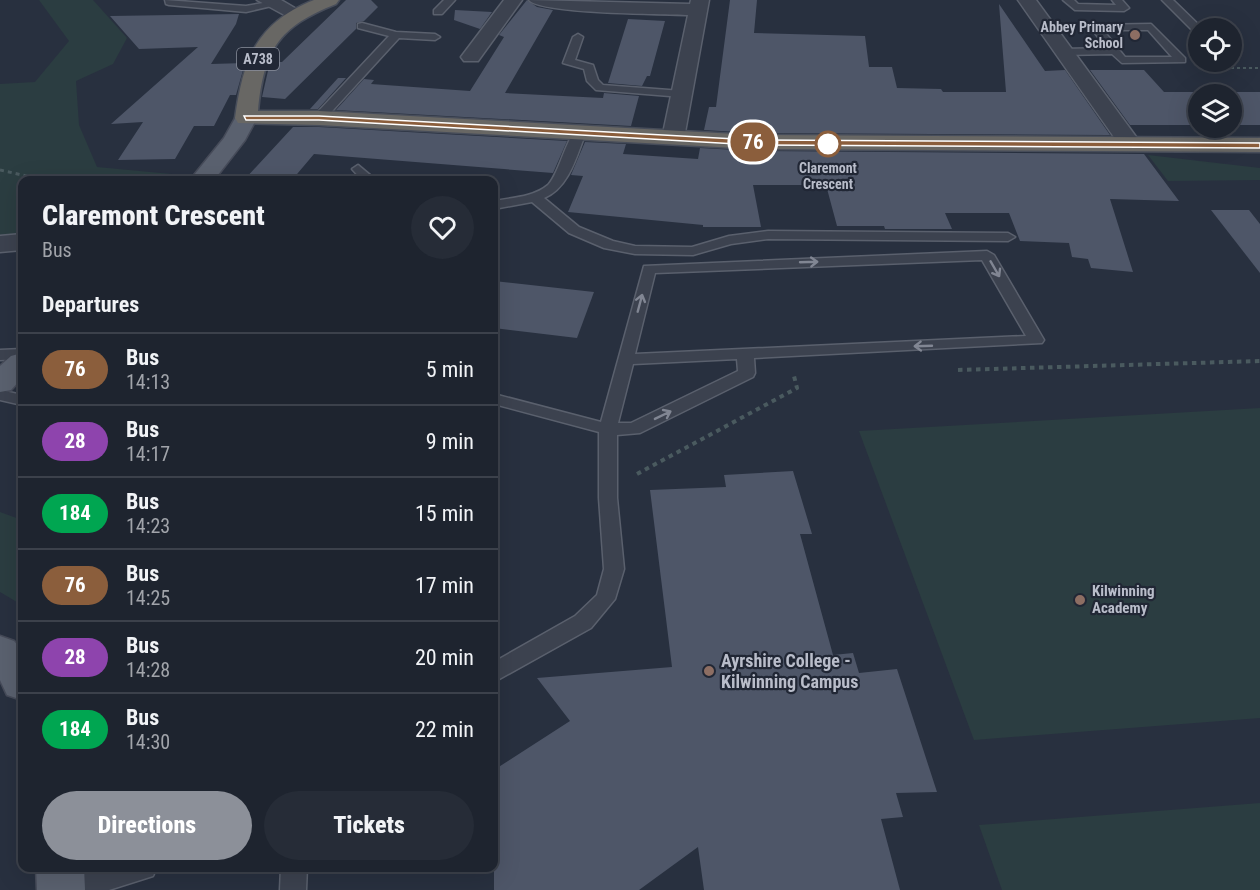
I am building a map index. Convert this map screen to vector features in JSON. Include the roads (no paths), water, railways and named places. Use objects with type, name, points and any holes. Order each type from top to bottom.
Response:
[{"type":"highway","name":"A738","points":[[246,118],[255,64],[271,34],[296,14],[330,0]]},
{"type":"highway","points":[[246,118],[319,118],[673,138],[828,144],[1260,146]]},
{"type":"main road","points":[[205,176],[234,140],[246,118]]},
{"type":"main road","points":[[0,383],[18,366]]},
{"type":"main road","points":[[0,652],[18,675]]},
{"type":"main road","points":[[60,872],[61,890]]},
{"type":"street","points":[[471,57],[513,0]]},
{"type":"street","points":[[538,0],[573,5],[700,5],[673,138]]},
{"type":"street","points":[[1027,0],[1131,145]]},
{"type":"street","points":[[271,2],[296,14]]},
{"type":"street","points":[[0,244],[18,242]]},
{"type":"lane","points":[[438,12],[450,0]]},
{"type":"lane","points":[[1068,0],[1075,8],[1124,8],[1117,0]]},
{"type":"lane","points":[[1167,0],[1188,20]]},
{"type":"lane","points":[[169,2],[246,9],[271,2]]},
{"type":"lane","points":[[362,26],[396,35],[435,37]]},
{"type":"lane","points":[[1095,27],[1151,27],[1181,60],[1122,60],[1115,51],[1095,27]]},
{"type":"lane","points":[[319,118],[396,35]]},
{"type":"lane","points":[[578,37],[568,63],[589,67],[593,81],[600,88],[682,94]]},
{"type":"lane","points":[[1065,52],[1115,51]]},
{"type":"lane","points":[[498,204],[536,198],[557,186],[580,132]]},
{"type":"lane","points":[[358,169],[365,176]]},
{"type":"lane","points":[[536,198],[574,230],[609,245],[635,250],[693,251],[729,240],[768,235],[1008,237]]},
{"type":"lane","points":[[498,671],[583,622],[605,600],[614,569],[608,490],[608,429],[625,359],[649,269],[987,255],[1036,340],[625,359]]},
{"type":"lane","points":[[0,355],[18,354]]},
{"type":"lane","points":[[498,400],[608,429],[634,429],[747,374],[745,354]]},
{"type":"lane","points":[[0,395],[18,399]]},
{"type":"lane","points":[[68,890],[127,872]]},
{"type":"lane","points":[[293,890],[294,872]]},
{"type":"place","name":"Abbey Primary School","points":[[1135,35]]},
{"type":"place","name":"Claremont Crescent","points":[[828,144]]},
{"type":"place","name":"Kilwinning Academy","points":[[1080,600]]},
{"type":"place","name":"Ayrshire College - Kilwinning Campus","points":[[709,671]]}]
